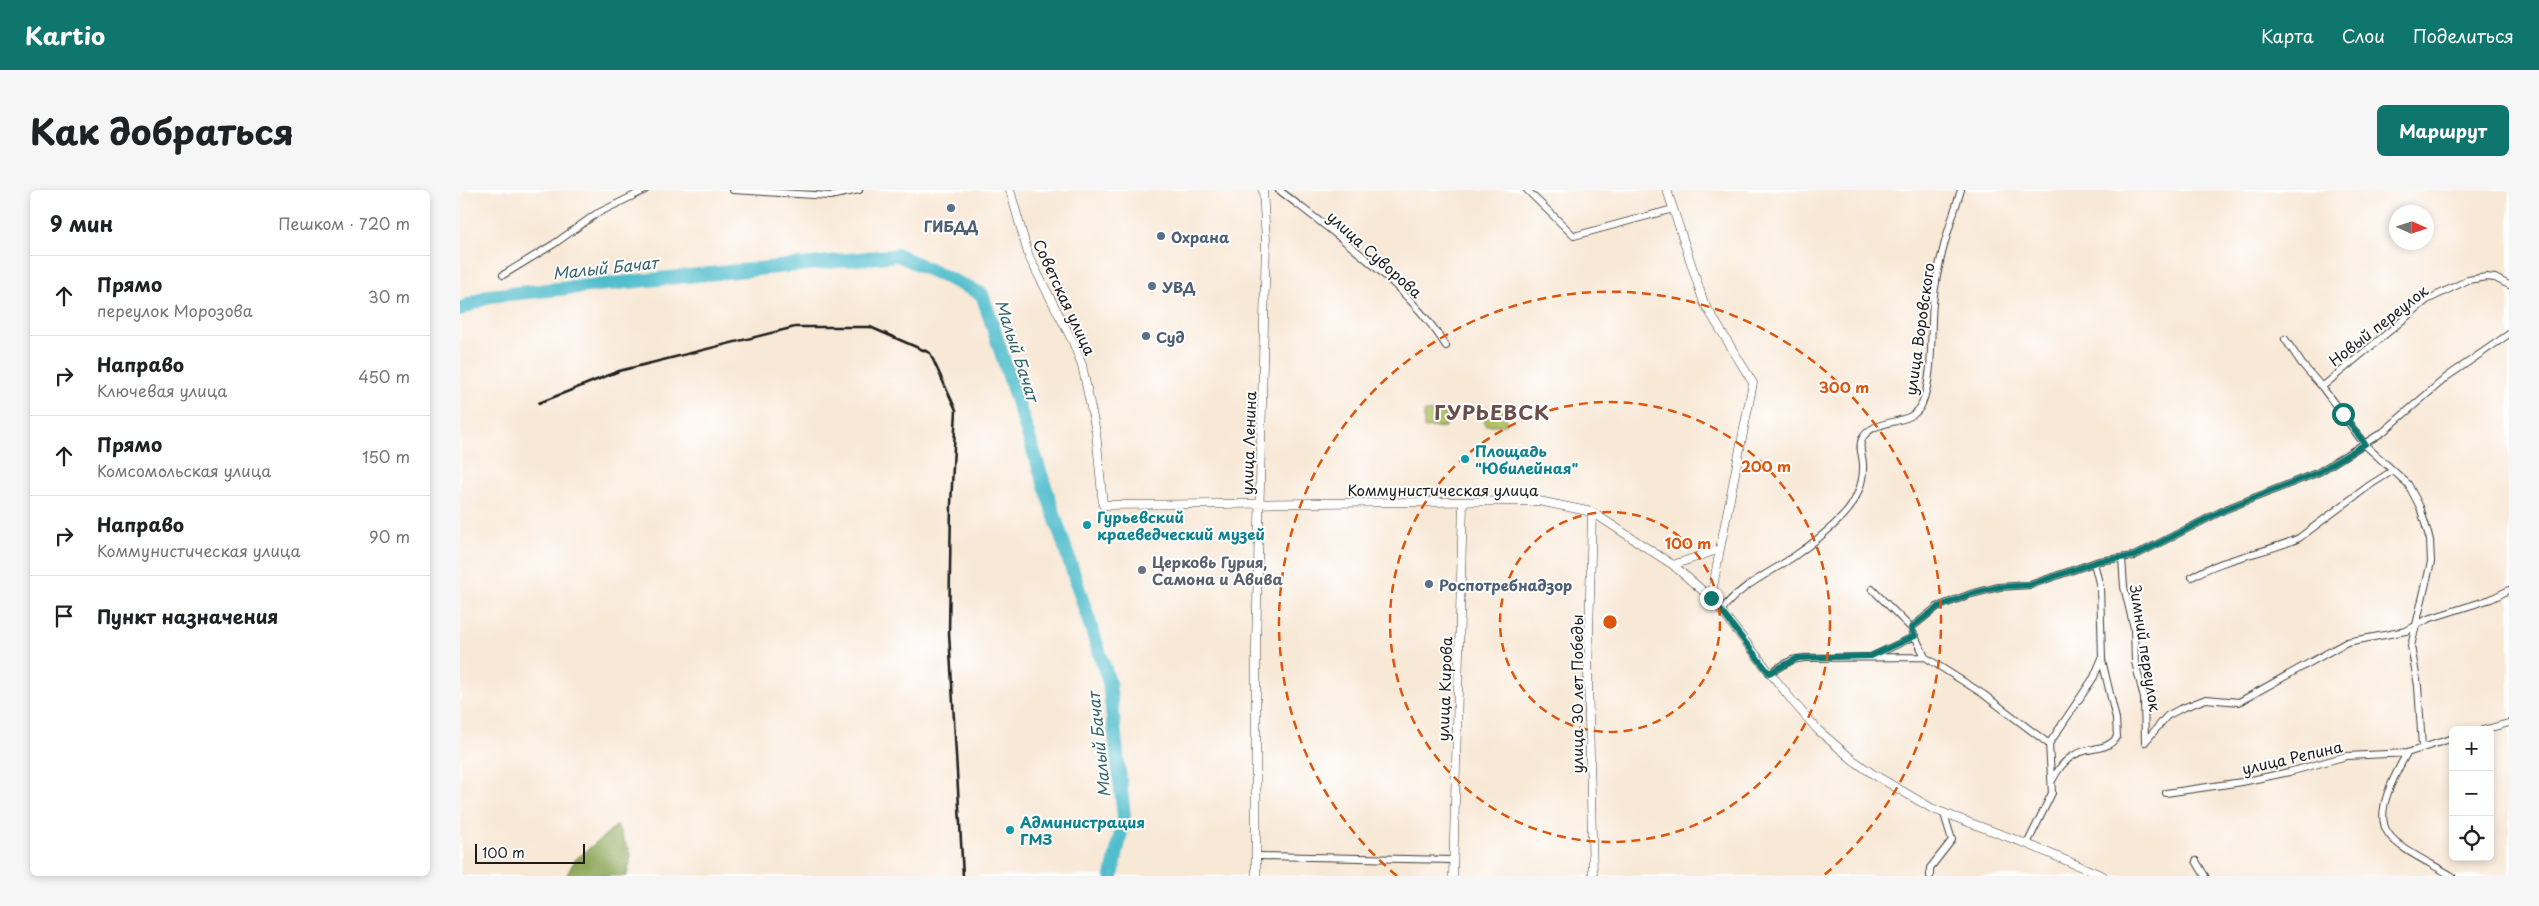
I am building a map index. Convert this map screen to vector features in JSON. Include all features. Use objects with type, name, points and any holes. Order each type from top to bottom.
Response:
[{"type":"street","points":[[503,275],[554,244],[596,214],[645,190]]},
{"type":"street","points":[[733,190],[830,196],[859,190]]},
{"type":"street","name":"Советская улица","points":[[1010,190],[1029,257],[1073,342],[1082,365],[1096,432],[1104,506]]},
{"type":"street","name":"улица Ленина","points":[[1256,876],[1258,856],[1256,646],[1266,241],[1263,190]]},
{"type":"street","name":"улица Суворова","points":[[1279,190],[1386,278],[1436,329],[1446,346]]},
{"type":"street","points":[[1527,190],[1574,236],[1673,209]]},
{"type":"street","points":[[1667,190],[1704,302],[1754,382],[1711,598]]},
{"type":"street","name":"улица Воровского","points":[[1721,611],[1728,602],[1755,581],[1797,555],[1844,516],[1857,494],[1862,480],[1861,441],[1865,434],[1872,428],[1911,416],[1921,406],[1931,350],[1936,279],[1961,190]]},
{"type":"street","name":"Новый переулок","points":[[2322,386],[2427,300],[2468,280],[2486,277],[2495,278],[2509,284]]},
{"type":"street","points":[[1911,628],[1925,615],[1951,600],[1991,588],[2030,585],[2094,563],[2134,556],[2226,509],[2319,472],[2383,432],[2448,376],[2509,334]]},
{"type":"street","points":[[2285,338],[2302,364],[2322,386],[2365,444],[2408,484],[2416,496],[2430,540],[2430,573],[2411,646],[2418,686],[2422,747]]},
{"type":"street","points":[[2192,576],[2224,560],[2286,544],[2299,538],[2392,471]]},
{"type":"street","name":"Коммунистическая улица","points":[[1104,506],[1540,501],[1592,512],[1673,565],[1711,598],[1769,673],[1819,731],[1852,760],[1903,794],[1944,814],[2026,844],[2103,876]]},
{"type":"street","name":"улица Кирова","points":[[1453,876],[1463,503]]},
{"type":"street","name":"улица 30 лет Победы","points":[[1592,512],[1588,679],[1593,876]]},
{"type":"street","points":[[1673,565],[1720,549]]},
{"type":"street","name":"Зимний переулок","points":[[2122,558],[2124,588],[2134,628],[2136,662],[2144,698],[2146,742],[2167,716],[2180,709],[2206,699],[2239,702],[2347,642],[2391,635],[2406,631],[2416,625]]},
{"type":"street","points":[[2052,782],[2059,767],[2068,758],[2085,750],[2110,744],[2117,737],[2116,719],[2102,658],[2100,587],[2094,563]]},
{"type":"street","points":[[1872,589],[1911,628],[1925,657]]},
{"type":"street","points":[[2416,625],[2509,590]]},
{"type":"street","points":[[1871,656],[1915,636]]},
{"type":"street","points":[[1769,673],[1798,658],[1925,657],[1983,694],[2049,744]]},
{"type":"street","points":[[2026,844],[2050,798],[2052,782],[2049,744],[2094,677],[2102,658]]},
{"type":"street","points":[[2494,727],[2509,723]]},
{"type":"street","name":"улица Репина","points":[[2166,793],[2242,782],[2289,772],[2347,756],[2407,753],[2449,739]]},
{"type":"street","points":[[2407,753],[2384,805],[2384,825],[2388,833],[2404,847],[2452,876]]},
{"type":"street","points":[[1930,876],[1930,868],[1952,840],[1944,814]]},
{"type":"street","points":[[1258,856],[1453,860]]},
{"type":"street","points":[[2196,862],[2205,876]]},
{"type":"green space","points":[[1506,409],[1506,425],[1485,425],[1484,410]]},
{"type":"green space","points":[[1446,411],[1446,427],[1424,428],[1424,412]]},
{"type":"green space","points":[[617,825],[631,855],[627,876],[566,876],[575,860]]},
{"type":"waterway","name":"Малый Бачат","points":[[460,309],[489,296],[898,255],[982,294],[1109,682],[1124,817],[1112,876]]},
{"type":"railway","points":[[539,403],[619,371],[795,327],[870,327],[930,353],[956,410],[951,504],[949,633],[963,876]]},
{"type":"place","name":"ГИБДД","points":[[951,208]]},
{"type":"place","name":"Охрана","points":[[1161,236]]},
{"type":"place","name":"УВД","points":[[1152,286]]},
{"type":"place","name":"Суд","points":[[1146,336]]},
{"type":"place","name":"Площадь \"Юбилейная\"","points":[[1465,459]]},
{"type":"place","name":"Гурьевский краеведческий музей","points":[[1087,525]]},
{"type":"place","name":"Церковь Гурия, Самона и Авива","points":[[1142,570]]},
{"type":"place","name":"Роспотребнадзор","points":[[1429,584]]},
{"type":"place","name":"Администрация ГМЗ","points":[[1010,830]]},
{"type":"district","name":"ГУРЬЕВСК","points":[[1492,412]]},
{"type":"route","points":[[1711,598],[1769,673],[1798,658],[1834,659],[1871,656],[1915,636],[1911,628],[1925,615],[1951,600],[1991,588],[2030,585],[2099,561],[2134,556],[2226,509],[2319,472],[2365,444],[2343,414]]}]
